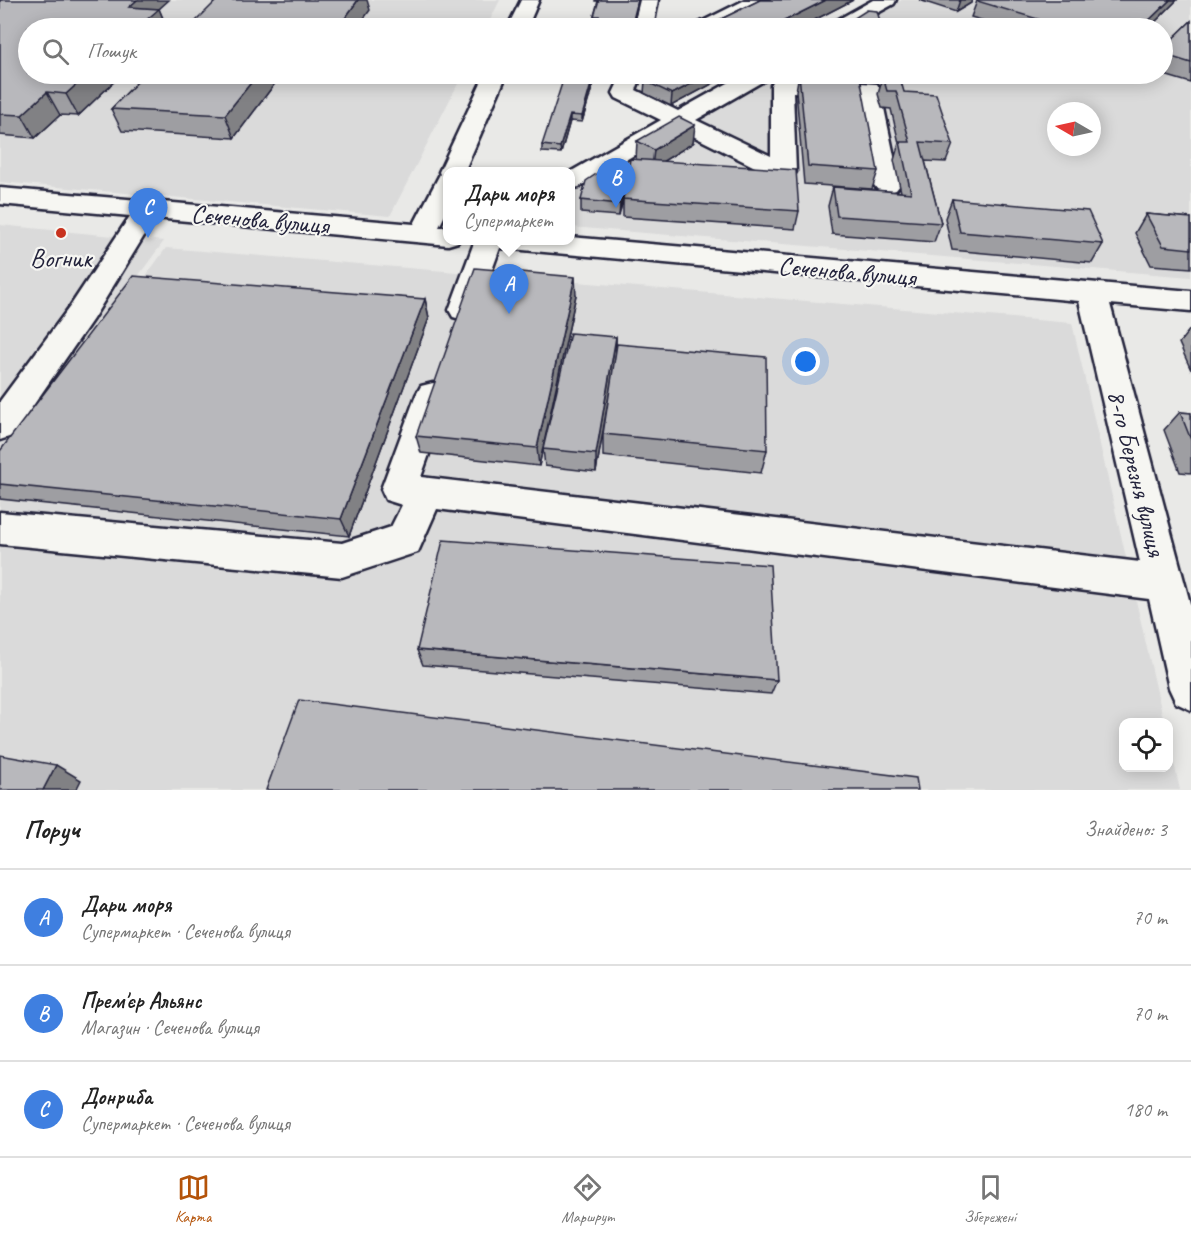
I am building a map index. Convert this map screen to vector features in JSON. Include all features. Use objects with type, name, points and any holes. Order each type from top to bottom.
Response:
[{"type":"street","points":[[522,18],[530,0]]},
{"type":"street","points":[[645,18],[649,0]]},
{"type":"street","points":[[724,18],[760,0]]},
{"type":"street","points":[[855,18],[887,0]]},
{"type":"street","points":[[453,167],[491,84]]},
{"type":"street","points":[[628,84],[624,93],[784,172],[782,85],[869,89],[887,185]]},
{"type":"street","points":[[575,179],[741,84]]},
{"type":"street","name":"Сєченова вулиця","points":[[0,196],[435,235]]},
{"type":"street","points":[[435,235],[443,198]]},
{"type":"street","points":[[0,427],[82,312],[147,209]]},
{"type":"street","points":[[487,245],[399,489],[1165,583]]},
{"type":"street","name":"Сєченова вулиця","points":[[560,245],[1191,301]]},
{"type":"street","name":"8-го Березня вулиця","points":[[1092,292],[1191,688]]},
{"type":"street","points":[[0,528],[342,560],[404,540],[427,492]]},
{"type":"shaded area","points":[[0,0],[500,0],[491,18],[18,18],[18,84],[458,84],[390,216],[0,182]]},
{"type":"shaded area","points":[[902,0],[1191,0],[1191,277],[575,227],[575,190],[759,84],[1173,84],[1173,18],[870,18]]},
{"type":"shaded area","points":[[0,225],[164,241],[0,464]]},
{"type":"shaded area","points":[[166,248],[1072,323],[1163,718],[1119,718],[1119,772],[1173,772],[1173,759],[1180,790],[0,790],[0,479]]},
{"type":"building","points":[[0,0],[137,0],[129,7],[159,9],[149,18],[18,18],[18,84],[77,84],[66,94],[47,92],[22,115],[0,114]]},
{"type":"building","points":[[217,0],[358,0],[345,18],[199,18]]},
{"type":"building","points":[[599,0],[638,0],[634,18],[594,16]]},
{"type":"building","points":[[760,0],[826,0],[790,18],[723,18]]},
{"type":"building","points":[[1170,0],[1151,18],[1034,18],[977,1]]},
{"type":"building","points":[[867,10],[877,11],[879,18],[855,18]]},
{"type":"building","points":[[1191,21],[1191,63],[1173,57],[1173,38]]},
{"type":"building","points":[[135,84],[250,84],[225,115],[111,109]]},
{"type":"building","points":[[562,84],[591,84],[582,116],[570,115],[560,147],[542,145]]},
{"type":"building","points":[[651,84],[691,84],[672,94]]},
{"type":"building","points":[[800,84],[861,84],[878,171],[808,166]]},
{"type":"building","points":[[885,84],[902,84],[904,92],[936,94],[953,144],[920,142],[941,223],[837,216],[833,187],[911,193],[900,142],[910,142],[896,91],[887,91]]},
{"type":"building","points":[[679,117],[695,125],[654,150],[637,141]]},
{"type":"building","points":[[630,159],[796,170],[799,211],[623,199]]},
{"type":"building","points":[[614,162],[629,164],[620,204],[581,200],[586,181]]},
{"type":"building","points":[[952,199],[1088,211],[1103,244],[960,232]]},
{"type":"building","points":[[1146,214],[1191,218],[1191,249],[1163,246]]},
{"type":"building","points":[[475,268],[575,277],[537,448],[416,436]]},
{"type":"building","points":[[133,276],[425,299],[341,519],[0,484],[0,451]]},
{"type":"building","points":[[570,333],[616,337],[596,454],[543,449]]},
{"type":"building","points":[[617,344],[766,357],[767,450],[603,434]]},
{"type":"building","points":[[1180,412],[1191,413],[1191,440]]},
{"type":"building","points":[[443,540],[770,565],[777,680],[417,650]]},
{"type":"building","points":[[299,700],[916,778],[918,790],[266,790]]},
{"type":"building","points":[[0,755],[56,765],[43,790],[0,790]]},
{"type":"place","name":"Прем'єр Альянс","points":[[616,208]]},
{"type":"place","name":"Вогник","points":[[61,233]]},
{"type":"place","name":"Донриба","points":[[148,238]]},
{"type":"place","name":"Дари моря","points":[[509,314]]}]
